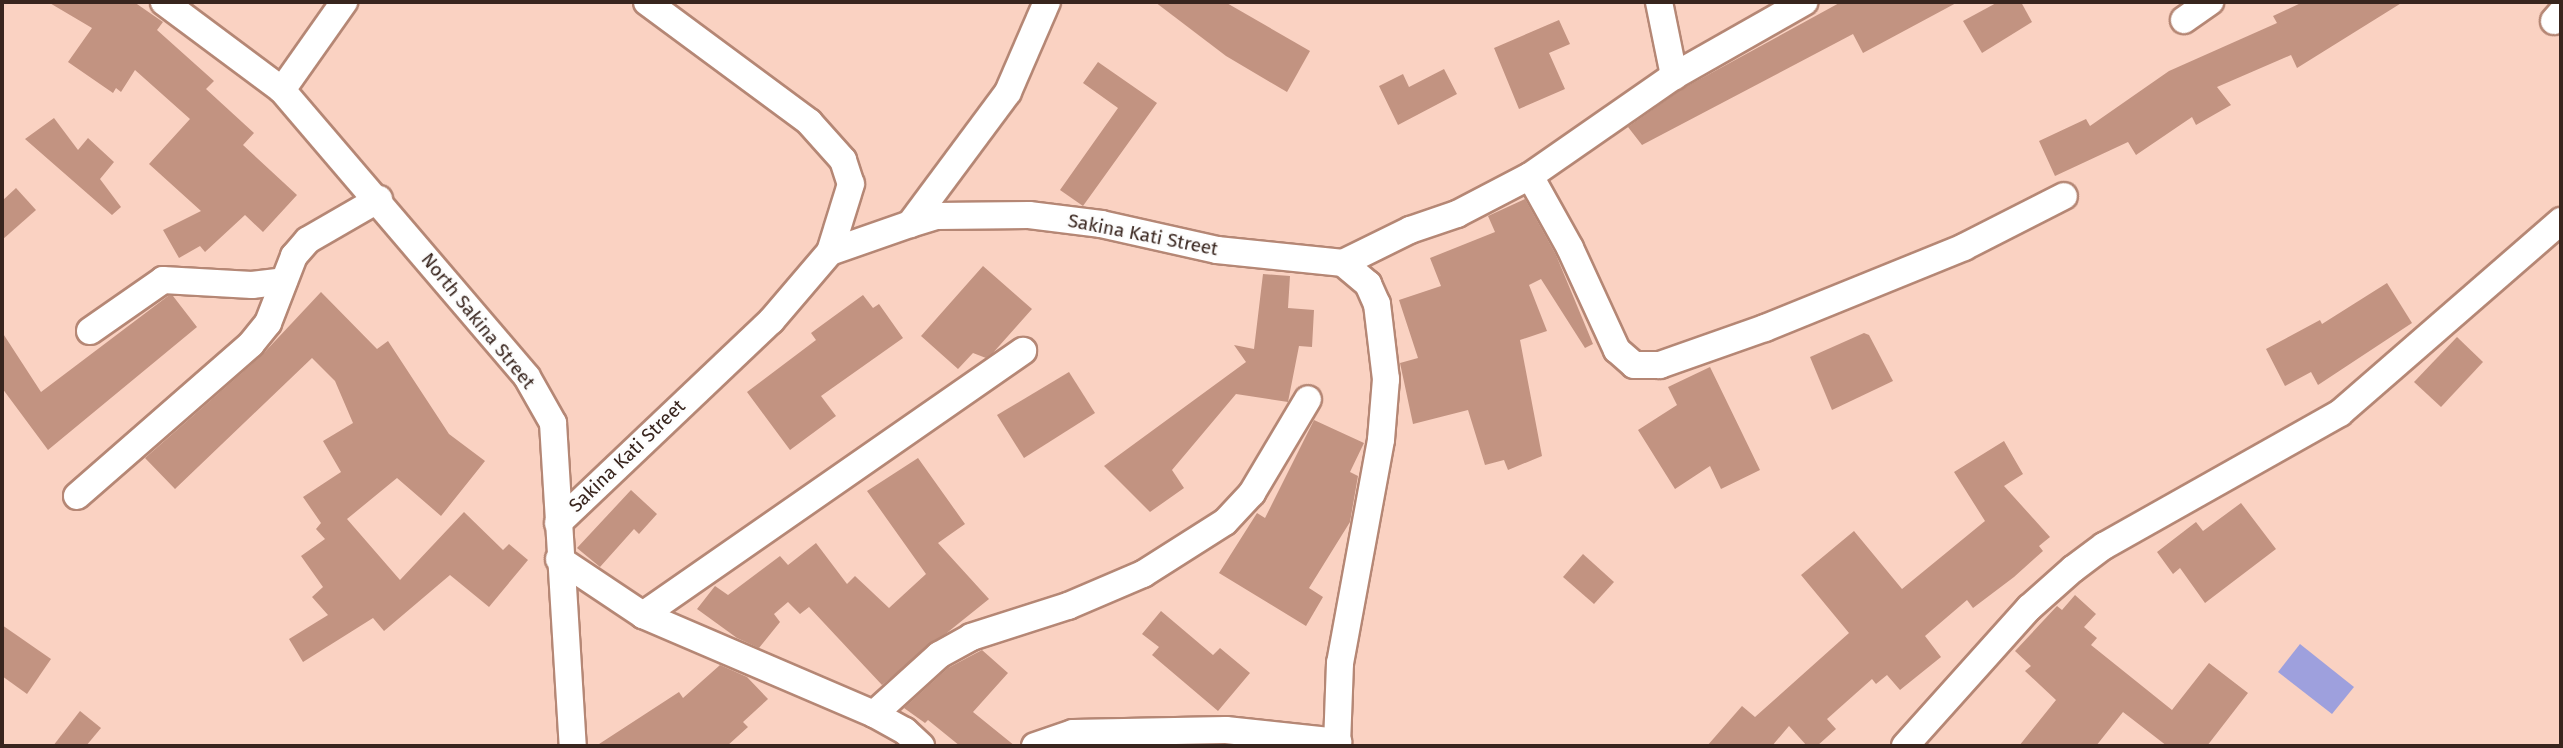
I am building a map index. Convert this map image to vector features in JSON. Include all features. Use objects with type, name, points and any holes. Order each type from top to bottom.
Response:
[{"type":"street","name":"North Sakina Street","points":[[164,2],[282,90],[379,199],[527,377],[553,423],[559,559],[573,746]]},
{"type":"street","points":[[282,90],[344,2]]},
{"type":"street","points":[[648,2],[809,122],[843,160],[851,184],[830,252]]},
{"type":"street","points":[[909,224],[1008,92],[1047,2]]},
{"type":"street","points":[[1659,2],[1674,76]]},
{"type":"street","points":[[1035,746],[1073,733],[1226,730],[1338,744],[1340,663],[1381,440],[1386,379],[1377,304],[1368,284],[1343,263],[1410,230],[1457,214],[1530,176],[1674,76],[1804,2]]},
{"type":"street","points":[[2184,20],[2210,2]]},
{"type":"street","points":[[1530,176],[1570,248],[1617,349],[1634,365],[1660,365],[1765,328],[1964,247],[2064,197]]},
{"type":"street","points":[[77,496],[251,344],[279,304],[293,256],[307,240],[379,199]]},
{"type":"street","name":"Sakina Kati Street","points":[[558,523],[771,321],[830,252],[909,224],[937,216],[1029,215],[1101,224],[1217,250],[1343,263]]},
{"type":"street","points":[[1905,746],[2029,608],[2073,569],[2116,539],[2340,413],[2561,221]]},
{"type":"street","points":[[90,331],[163,280],[252,285],[284,281]]},
{"type":"street","points":[[643,615],[1023,351]]},
{"type":"street","points":[[874,714],[939,655],[971,637],[1068,606],[1143,574],[1225,522],[1252,493],[1308,398]]},
{"type":"street","points":[[559,559],[643,615],[874,714],[905,731],[920,746]]},
{"type":"water","points":[[2300,644],[2354,687],[2332,714],[2278,672]]},
{"type":"building","points":[[48,2],[134,2],[163,22],[157,30],[214,81],[206,89],[254,133],[243,145],[297,195],[263,232],[245,215],[205,252],[200,246],[179,258],[163,230],[201,211],[149,164],[190,119],[135,70],[121,92],[116,88],[113,93],[68,62],[92,28]]},
{"type":"building","points":[[1155,2],[1225,2],[1310,51],[1287,92],[1226,56]]},
{"type":"building","points":[[1841,2],[1958,2],[1863,53],[1853,34],[1642,145],[1628,127],[1682,89]]},
{"type":"building","points":[[1998,2],[2021,2],[2032,22],[1982,53],[1963,21]]},
{"type":"building","points":[[2303,2],[2403,2],[2297,68],[2291,55],[2217,87],[2231,105],[2196,125],[2192,117],[2136,155],[2128,142],[2055,176],[2039,141],[2086,119],[2090,126],[2169,71],[2277,23],[2273,16]]},
{"type":"building","points":[[1559,20],[1570,44],[1549,53],[1565,89],[1519,109],[1494,48]]},
{"type":"building","points":[[1098,62],[1157,103],[1083,206],[1060,190],[1118,108],[1083,83]]},
{"type":"building","points":[[1444,69],[1457,94],[1398,125],[1379,86],[1403,74],[1409,87]]},
{"type":"building","points":[[54,118],[78,150],[88,138],[114,162],[100,179],[121,207],[112,215],[25,139]]},
{"type":"building","points":[[16,188],[36,210],[2,240],[2,201]]},
{"type":"building","points":[[1525,199],[1556,255],[1593,344],[1585,348],[1541,279],[1529,285],[1547,331],[1520,340],[1542,456],[1508,470],[1504,460],[1485,465],[1468,410],[1413,424],[1400,363],[1418,358],[1399,300],[1441,286],[1430,258],[1495,232],[1488,216]]},
{"type":"building","points":[[983,266],[1032,309],[992,354],[986,358],[973,353],[958,369],[921,336]]},
{"type":"building","points":[[1263,274],[1290,276],[1288,308],[1314,310],[1312,347],[1299,346],[1288,402],[1236,394],[1172,470],[1184,488],[1150,512],[1104,466],[1246,362],[1234,345],[1254,349]]},
{"type":"building","points":[[2387,283],[2412,323],[2318,385],[2311,372],[2285,386],[2266,349],[2320,320],[2322,324]]},
{"type":"building","points":[[321,292],[377,349],[388,341],[449,434],[485,461],[441,516],[397,478],[347,519],[400,580],[464,512],[503,550],[509,544],[528,560],[489,607],[450,575],[384,631],[373,618],[303,662],[289,639],[328,615],[312,597],[323,587],[301,556],[325,539],[316,529],[321,523],[303,497],[341,472],[323,441],[353,423],[335,381],[312,358],[175,489],[145,458],[261,356]]},
{"type":"building","points":[[863,295],[873,308],[879,304],[903,338],[821,396],[836,416],[790,450],[747,392],[816,340],[811,333]]},
{"type":"building","points":[[168,296],[173,296],[197,327],[48,450],[2,388],[2,332],[41,392]]},
{"type":"building","points":[[1864,333],[1869,335],[1893,381],[1832,410],[1810,357]]},
{"type":"building","points":[[2457,337],[2483,362],[2441,407],[2414,382]]},
{"type":"building","points":[[1710,367],[1760,470],[1721,489],[1710,466],[1675,489],[1638,430],[1677,405],[1668,387]]},
{"type":"building","points":[[1069,372],[1095,413],[1024,458],[997,415]]},
{"type":"building","points":[[1314,420],[1364,443],[1350,472],[1358,476],[1350,522],[1309,588],[1323,597],[1306,626],[1219,573],[1257,513],[1265,518]]},
{"type":"building","points":[[2004,441],[2023,474],[2004,486],[2050,537],[2039,546],[2043,551],[2014,577],[1973,608],[1967,600],[1925,636],[1941,657],[1900,690],[1887,675],[1876,684],[1872,679],[1827,719],[1836,729],[1817,746],[1807,746],[1789,726],[1772,746],[1707,746],[1742,706],[1755,717],[1849,633],[1801,575],[1854,531],[1902,589],[1985,521],[1954,472]]},
{"type":"building","points":[[918,458],[965,524],[938,543],[989,599],[882,685],[809,607],[800,614],[788,602],[774,614],[780,622],[759,648],[737,638],[697,609],[715,586],[728,595],[780,556],[788,565],[816,543],[847,584],[855,576],[889,608],[926,574],[867,491]]},
{"type":"building","points":[[631,490],[657,514],[639,534],[634,529],[600,567],[577,548]]},
{"type":"building","points":[[2241,503],[2276,549],[2205,603],[2180,568],[2173,574],[2157,552],[2196,522],[2203,531]]},
{"type":"building","points":[[1583,554],[1614,582],[1594,604],[1563,577]]},
{"type":"building","points":[[2075,595],[2096,614],[2084,627],[2097,638],[2091,645],[2172,710],[2209,663],[2248,693],[2207,746],[2167,746],[2123,712],[2096,746],[2019,746],[2056,700],[2025,671],[2031,666],[2015,651],[2057,606],[2062,610]]},
{"type":"building","points":[[1161,611],[1213,655],[1220,648],[1250,673],[1218,711],[1152,655],[1159,647],[1142,634]]},
{"type":"building","points":[[2,625],[51,659],[27,694],[2,676]]},
{"type":"building","points":[[982,650],[1008,673],[973,712],[1015,746],[960,746],[928,720],[925,723],[904,708],[948,668]]},
{"type":"building","points":[[720,665],[747,677],[768,699],[743,722],[748,727],[727,746],[596,746],[679,692],[683,698]]},
{"type":"building","points":[[80,711],[101,728],[86,746],[53,746]]}]
